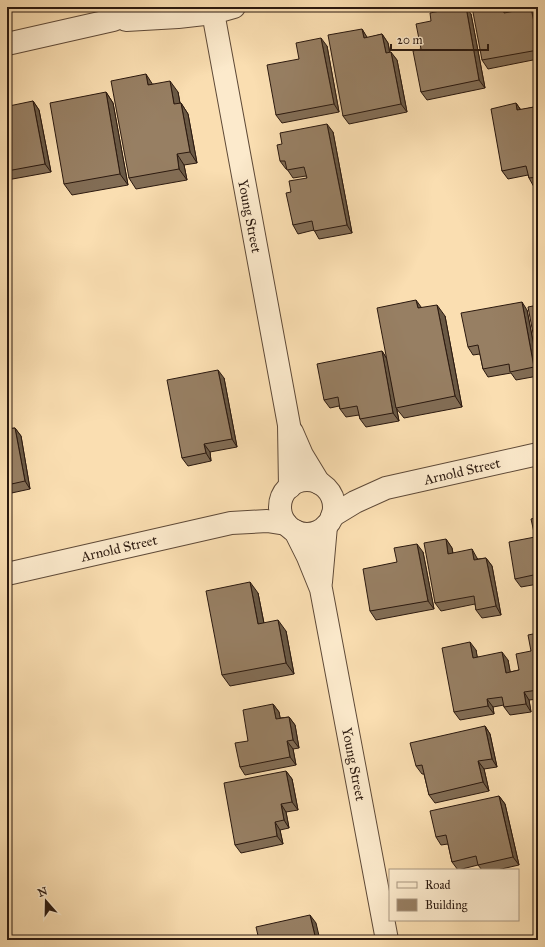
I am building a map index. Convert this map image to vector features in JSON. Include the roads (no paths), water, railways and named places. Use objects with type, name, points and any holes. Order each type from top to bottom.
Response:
[{"type":"street","points":[[7,44],[113,20],[146,7]]},
{"type":"street","points":[[113,20],[178,17],[234,7]]},
{"type":"street","name":"Young Street","points":[[212,10],[289,425],[302,455],[323,486]]},
{"type":"street","name":"Young Street","points":[[286,492],[289,425]]},
{"type":"street","name":"Arnold Street","points":[[329,521],[354,502],[386,488],[538,454]]},
{"type":"street","points":[[311,480],[323,486],[331,495],[334,503],[334,512],[329,521],[319,531],[311,534],[301,534],[290,528],[281,516],[280,506],[286,492],[294,484],[311,480]]},
{"type":"street","name":"Arnold Street","points":[[323,486],[386,488]]},
{"type":"street","name":"Arnold Street","points":[[231,523],[263,508],[286,492]]},
{"type":"street","name":"Arnold Street","points":[[7,574],[231,523],[267,521],[290,528]]},
{"type":"street","name":"Young Street","points":[[321,589],[329,521]]},
{"type":"street","name":"Young Street","points":[[290,528],[308,557],[321,589],[387,940]]}]
